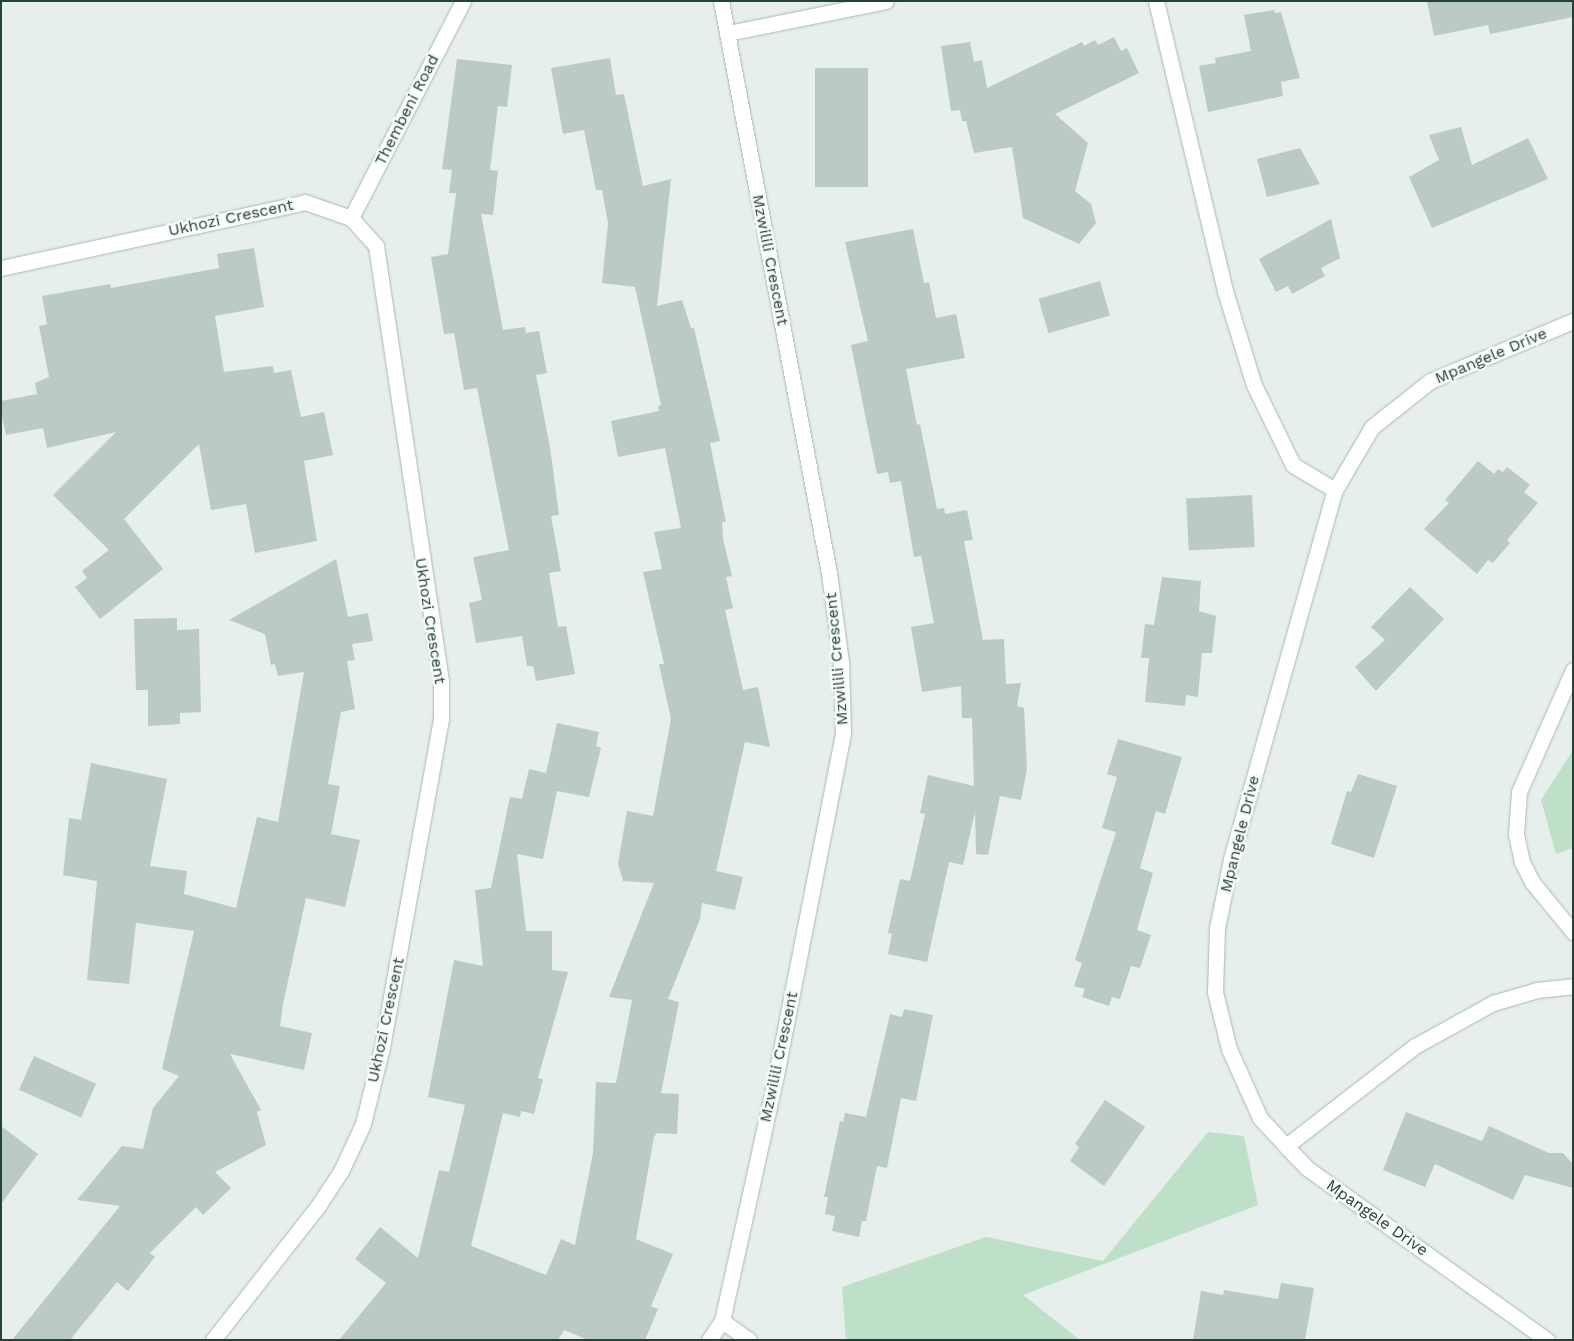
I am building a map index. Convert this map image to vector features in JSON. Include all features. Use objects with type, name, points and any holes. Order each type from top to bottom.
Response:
[{"type":"street","name":"Thembeni Road","points":[[351,218],[463,1]]},
{"type":"street","name":"Mzwilili Crescent","points":[[709,1340],[722,1321],[777,1071],[843,733],[841,662],[829,573],[721,1]]},
{"type":"street","points":[[728,33],[886,1]]},
{"type":"street","points":[[1156,1],[1225,291],[1254,386],[1294,465],[1335,490]]},
{"type":"street","name":"Ukhozi Crescent","points":[[1,268],[305,202],[351,218],[376,246],[441,681],[441,719],[383,1042],[363,1124],[341,1171],[318,1206],[213,1340]]},
{"type":"street","name":"Mpangele Drive","points":[[1547,1340],[1307,1168],[1260,1118],[1229,1050],[1214,992],[1217,928],[1232,859],[1335,490],[1372,427],[1430,381],[1573,321]]},
{"type":"street","points":[[1573,670],[1518,792],[1516,834],[1522,862],[1532,882],[1573,932]]},
{"type":"street","points":[[1286,1146],[1415,1046],[1493,1003],[1537,990],[1573,986]]},
{"type":"street","points":[[722,1321],[749,1340]]},
{"type":"green space","points":[[1573,750],[1573,848],[1556,854],[1541,800]]},
{"type":"green space","points":[[1208,1132],[1244,1136],[1258,1205],[1023,1295],[1080,1340],[846,1340],[842,1287],[986,1237],[1103,1261]]},
{"type":"building","points":[[1427,1],[1573,1],[1573,17],[1490,34],[1488,25],[1434,36]]},
{"type":"building","points":[[1274,10],[1275,13],[1281,12],[1300,78],[1281,82],[1283,96],[1208,112],[1199,66],[1216,63],[1215,58],[1251,51],[1244,15]]},
{"type":"building","points":[[1114,37],[1121,51],[1127,48],[1139,73],[1055,114],[1088,143],[1075,191],[1091,204],[1096,223],[1079,244],[1023,218],[1012,147],[974,153],[966,121],[962,121],[960,110],[951,111],[941,46],[970,42],[974,62],[982,60],[987,88],[1082,42],[1084,46],[1095,40],[1098,45]]},
{"type":"building","points":[[610,58],[616,95],[624,94],[643,186],[671,179],[657,306],[682,300],[691,328],[694,328],[720,441],[710,443],[726,522],[722,522],[723,539],[732,576],[726,577],[733,608],[725,610],[743,690],[758,687],[770,747],[745,742],[716,871],[743,877],[735,910],[702,903],[700,919],[668,999],[679,1002],[661,1093],[679,1094],[677,1134],[657,1133],[654,1137],[636,1239],[673,1254],[651,1306],[658,1309],[645,1340],[588,1340],[564,1330],[558,1340],[339,1340],[386,1283],[355,1259],[380,1227],[418,1258],[439,1170],[449,1172],[465,1105],[428,1097],[454,960],[483,966],[475,890],[491,888],[510,797],[522,799],[529,769],[546,773],[557,723],[599,732],[596,746],[601,748],[589,797],[557,791],[543,859],[517,854],[526,931],[552,931],[552,970],[568,972],[538,1078],[543,1079],[534,1114],[521,1111],[520,1117],[503,1113],[471,1246],[546,1275],[561,1239],[575,1245],[593,1153],[596,1082],[616,1083],[632,1000],[609,997],[654,883],[623,881],[618,863],[627,811],[653,816],[671,719],[659,664],[664,664],[643,572],[662,569],[654,532],[681,528],[665,448],[618,457],[611,421],[659,411],[658,406],[661,405],[635,287],[602,283],[608,223],[602,190],[596,190],[584,130],[563,134],[551,68]]},
{"type":"building","points":[[457,59],[512,65],[507,107],[498,106],[490,170],[498,171],[493,215],[481,214],[503,330],[525,327],[526,333],[539,331],[547,373],[536,375],[550,447],[559,515],[551,516],[561,571],[549,573],[558,627],[566,626],[575,674],[536,681],[533,666],[527,666],[522,636],[476,643],[469,603],[482,600],[473,557],[509,550],[477,388],[464,390],[454,333],[444,334],[431,257],[448,254],[456,193],[449,193],[452,170],[442,169]]},
{"type":"building","points":[[815,68],[868,68],[868,187],[815,187]]},
{"type":"building","points":[[1461,127],[1472,165],[1528,138],[1548,179],[1432,228],[1409,177],[1439,160],[1429,135]]},
{"type":"building","points":[[1300,148],[1320,184],[1267,197],[1257,159]]},
{"type":"building","points":[[1331,219],[1340,258],[1321,268],[1325,276],[1292,294],[1288,286],[1276,292],[1259,259]]},
{"type":"building","points":[[913,229],[924,283],[929,282],[936,318],[956,314],[965,358],[906,369],[917,425],[920,424],[937,509],[944,508],[945,514],[967,510],[973,540],[964,541],[983,640],[1004,639],[1006,684],[1021,683],[1017,706],[1024,708],[1027,769],[1021,800],[1000,796],[988,855],[976,854],[975,812],[963,865],[949,862],[927,962],[888,954],[892,934],[888,933],[900,879],[910,881],[925,814],[920,813],[928,775],[974,786],[972,718],[962,718],[961,686],[922,692],[911,627],[934,623],[921,556],[914,557],[901,481],[890,483],[888,472],[877,474],[851,345],[868,341],[845,242]]},
{"type":"building","points":[[254,248],[264,307],[215,316],[224,372],[273,366],[274,373],[291,370],[301,417],[324,412],[333,455],[304,461],[317,541],[255,553],[246,504],[211,510],[199,444],[124,519],[163,569],[100,619],[75,587],[87,578],[82,571],[109,550],[53,495],[116,432],[47,448],[43,428],[6,435],[1,412],[1,401],[37,394],[35,383],[49,377],[39,326],[47,324],[42,296],[110,284],[111,288],[219,268],[217,254]]},
{"type":"building","points":[[1100,281],[1110,316],[1048,333],[1038,299]]},
{"type":"building","points":[[1478,461],[1494,474],[1498,469],[1503,472],[1507,467],[1530,485],[1524,492],[1538,503],[1507,540],[1510,543],[1493,563],[1488,560],[1477,574],[1424,529],[1449,503],[1445,500]]},
{"type":"building","points":[[1252,495],[1255,547],[1189,550],[1186,498]]},
{"type":"building","points":[[336,559],[348,617],[368,613],[373,641],[352,644],[355,660],[347,661],[355,709],[341,712],[328,784],[340,786],[331,834],[360,840],[345,907],[306,898],[283,1004],[280,1026],[312,1033],[304,1070],[230,1054],[261,1110],[257,1112],[266,1145],[215,1172],[231,1188],[203,1215],[196,1207],[150,1253],[155,1257],[128,1291],[117,1282],[70,1340],[12,1340],[120,1206],[77,1200],[122,1146],[143,1149],[153,1108],[179,1076],[162,1069],[194,931],[136,923],[129,984],[87,980],[97,881],[63,875],[69,818],[81,820],[91,763],[167,779],[150,866],[187,871],[184,894],[236,908],[257,817],[278,822],[304,672],[278,676],[275,664],[271,665],[265,634],[229,620]]},
{"type":"building","points":[[1162,577],[1201,581],[1199,611],[1216,616],[1212,653],[1202,653],[1198,697],[1186,695],[1185,706],[1145,702],[1149,658],[1141,658],[1145,624],[1154,625]]},
{"type":"building","points":[[1410,587],[1444,619],[1376,691],[1355,667],[1385,640],[1371,627]]},
{"type":"building","points":[[177,618],[177,630],[199,629],[201,712],[180,713],[180,724],[148,726],[148,690],[136,690],[134,619]]},
{"type":"building","points":[[1118,739],[1182,757],[1165,814],[1156,811],[1140,868],[1153,873],[1137,930],[1151,935],[1140,968],[1131,966],[1120,999],[1112,997],[1109,1006],[1082,997],[1085,989],[1074,986],[1082,963],[1075,960],[1116,832],[1102,828],[1117,777],[1107,774]]},
{"type":"building","points":[[1358,774],[1397,786],[1374,858],[1331,844],[1347,791],[1351,792]]},
{"type":"building","points":[[904,1009],[933,1015],[916,1101],[901,1098],[887,1168],[877,1166],[866,1221],[862,1221],[859,1237],[832,1231],[835,1216],[825,1214],[828,1197],[824,1197],[840,1121],[843,1122],[845,1113],[866,1117],[890,1014],[902,1017]]},
{"type":"building","points":[[34,1056],[96,1084],[81,1117],[19,1090]]},
{"type":"building","points":[[1105,1100],[1145,1127],[1104,1186],[1070,1161],[1079,1147],[1075,1144]]},
{"type":"building","points":[[1406,1112],[1482,1141],[1489,1126],[1549,1153],[1563,1153],[1573,1164],[1573,1188],[1525,1175],[1513,1200],[1435,1164],[1425,1187],[1383,1170]]},
{"type":"building","points":[[1,1126],[38,1154],[1,1204]]},
{"type":"building","points":[[1281,1283],[1314,1288],[1305,1340],[1193,1340],[1201,1291],[1223,1295],[1224,1290],[1278,1299]]}]
